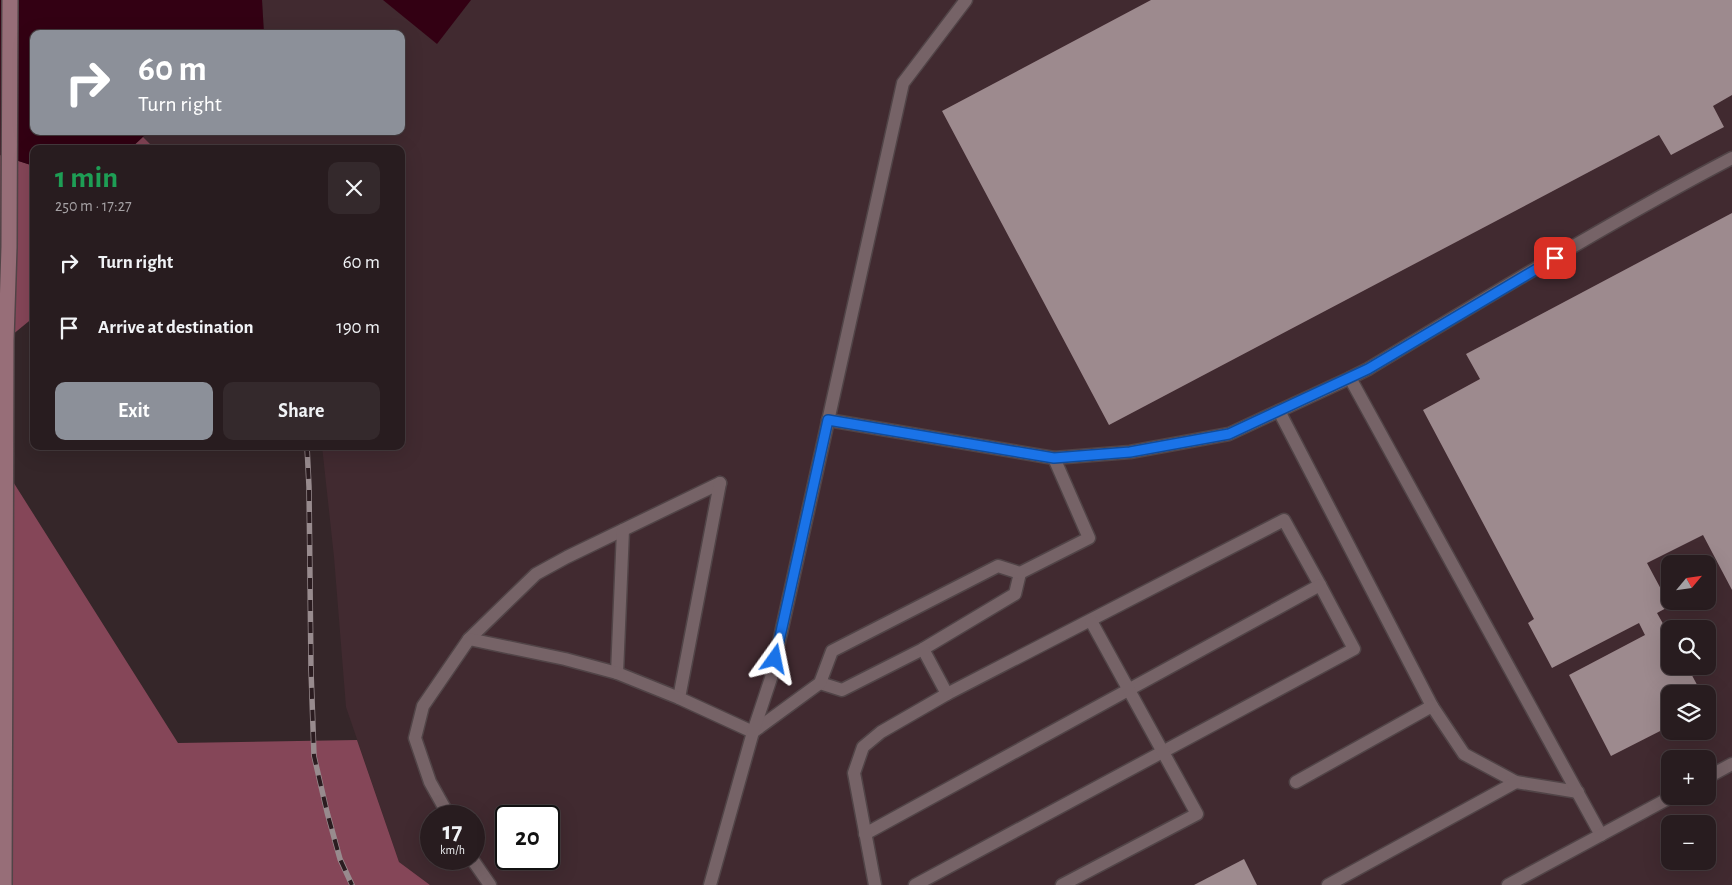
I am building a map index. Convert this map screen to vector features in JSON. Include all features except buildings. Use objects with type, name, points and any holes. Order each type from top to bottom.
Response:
[{"type":"main road","points":[[4,885],[6,350],[9,247],[10,0]]},
{"type":"lane","points":[[710,885],[752,732],[771,678],[903,83],[966,0]]},
{"type":"lane","points":[[828,420],[1054,458],[1130,452],[1229,434],[1350,378],[1693,178],[1732,158]]},
{"type":"lane","points":[[1350,378],[1601,835]]},
{"type":"lane","points":[[1279,411],[1432,706],[1464,754],[1516,782],[1578,792]]},
{"type":"lane","points":[[752,732],[820,683],[832,651],[998,566],[1020,573],[1089,538],[1054,458]]},
{"type":"lane","points":[[443,805],[430,782],[415,738],[423,706],[470,639],[536,574],[720,483],[679,698]]},
{"type":"lane","points":[[875,885],[854,773],[863,748],[881,732],[947,694],[1284,520],[1354,649],[916,885]]},
{"type":"lane","points":[[617,673],[623,530]]},
{"type":"lane","points":[[820,683],[842,690],[924,649],[1015,594],[1020,573]]},
{"type":"lane","points":[[865,834],[1320,586]]},
{"type":"lane","points":[[1062,885],[1197,814],[1090,621]]},
{"type":"lane","points":[[470,639],[565,659],[617,673],[679,698],[752,732]]},
{"type":"lane","points":[[924,649],[947,694]]},
{"type":"lane","points":[[1296,782],[1432,706]]},
{"type":"lane","points":[[1716,773],[1732,764]]},
{"type":"lane","points":[[1328,885],[1516,782]]},
{"type":"lane","points":[[1508,885],[1661,802]]},
{"type":"lane","points":[[480,870],[490,885]]},
{"type":"shaded area","points":[[0,0],[262,0],[264,30],[30,30],[30,135],[145,135],[134,145],[30,145],[30,165],[0,155]]},
{"type":"shaded area","points":[[262,0],[1732,0],[1732,885],[430,885],[399,862],[346,707],[334,557],[322,450],[405,450],[405,145],[151,145],[143,137],[145,135],[405,135],[405,30],[264,30]]},
{"type":"shaded area","points":[[383,0],[471,0],[437,44]]},
{"type":"shaded area","points":[[143,137],[151,145],[134,145]]},
{"type":"shaded area","points":[[0,155],[30,165],[30,320],[6,340],[5,469],[178,743],[357,740],[399,862],[430,885],[4,885],[0,669]]},
{"type":"railway","points":[[307,450],[314,756],[340,859],[352,885]]},
{"type":"route","points":[[775,659],[828,420],[1054,458],[1130,452],[1229,434],[1368,369],[1555,258]]}]
